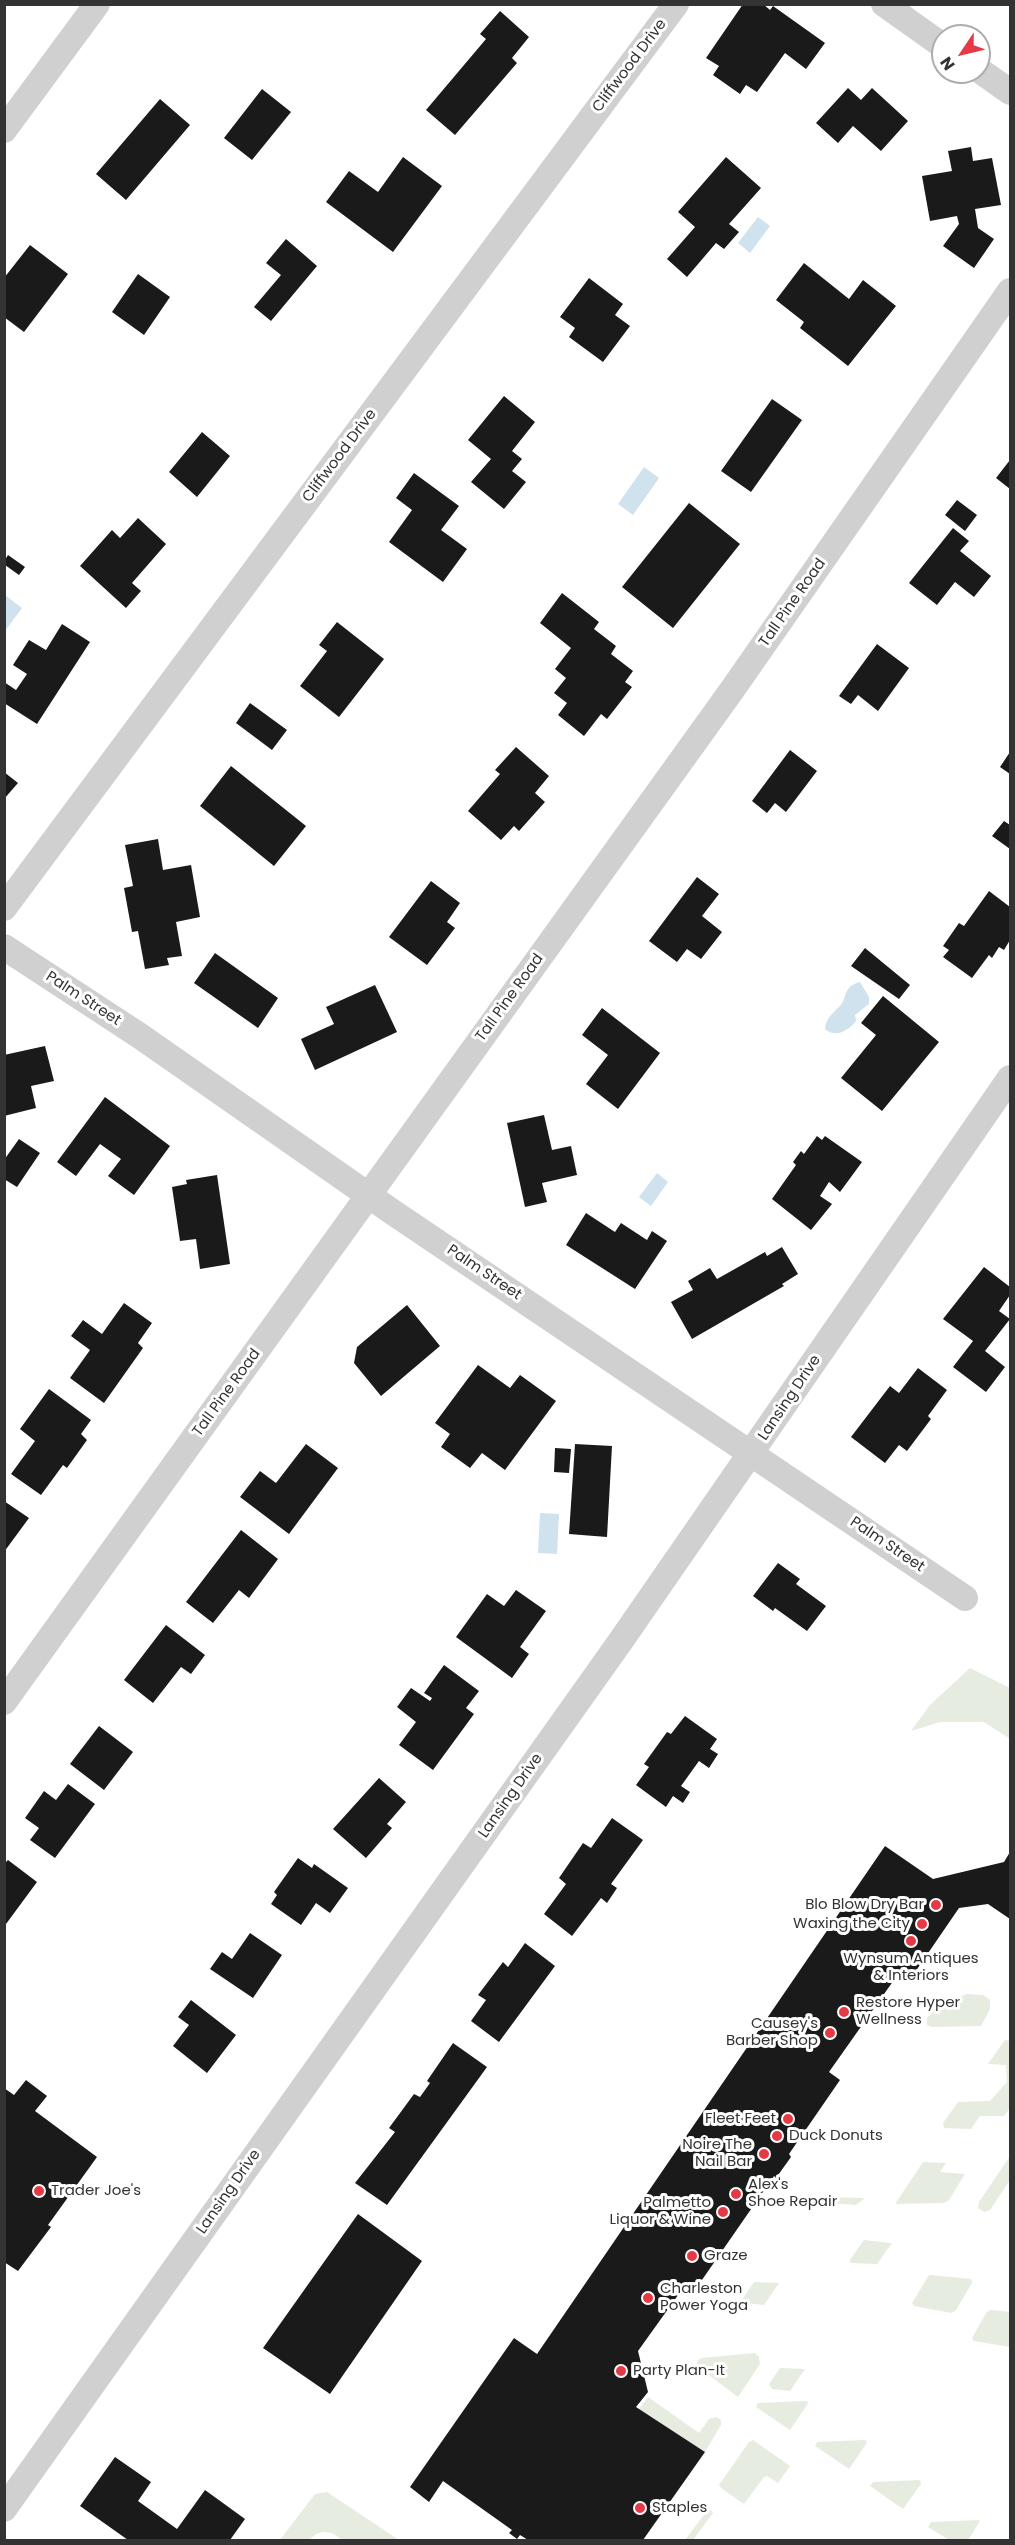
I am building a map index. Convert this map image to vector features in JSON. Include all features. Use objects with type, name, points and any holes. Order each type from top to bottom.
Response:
[{"type":"street","points":[[4,130],[97,4]]},
{"type":"street","name":"Cliffwood Drive","points":[[4,908],[676,4]]},
{"type":"street","points":[[884,4],[931,37]]},
{"type":"street","points":[[991,78],[1011,92]]},
{"type":"street","name":"Tall Pine Road","points":[[4,1702],[732,690],[1011,291]]},
{"type":"street","name":"Palm Street","points":[[4,947],[140,1036],[368,1195],[965,1598]]},
{"type":"street","name":"Lansing Drive","points":[[4,2509],[600,1671],[1011,1077]]},
{"type":"shaded area","points":[[970,1668],[1010,1688],[1010,1739],[984,1722],[940,1722],[911,1731],[930,1705]]},
{"type":"shaded area","points":[[967,1994],[983,1995],[990,2000],[990,2009],[981,2026],[932,2027],[927,2025],[927,2018],[943,2002]]},
{"type":"shaded area","points":[[1005,2040],[1010,2041],[1010,2108],[1004,2116],[980,2116],[971,2129],[944,2128],[943,2123],[958,2102],[990,2101],[1007,2082],[1006,2065],[988,2064]]},
{"type":"shaded area","points":[[1010,2156],[1010,2180],[990,2210],[984,2212],[978,2208],[979,2202]]},
{"type":"shaded area","points":[[923,2162],[946,2163],[940,2172],[965,2174],[949,2200],[944,2203],[895,2204]]},
{"type":"shaded area","points":[[813,2197],[865,2198],[856,2205],[813,2202],[811,2200]]},
{"type":"shaded area","points":[[864,2240],[892,2243],[877,2264],[850,2263]]},
{"type":"shaded area","points":[[929,2275],[971,2279],[972,2283],[952,2313],[914,2306],[912,2303]]},
{"type":"shaded area","points":[[754,2282],[779,2283],[764,2305],[746,2303],[743,2298]]},
{"type":"shaded area","points":[[990,2310],[1010,2312],[1010,2347],[974,2341],[972,2338]]},
{"type":"shaded area","points":[[755,2353],[759,2357],[760,2364],[738,2397],[697,2366],[697,2361],[701,2358]]},
{"type":"shaded area","points":[[780,2368],[805,2369],[790,2391],[772,2389],[769,2384]]},
{"type":"shaded area","points":[[648,2397],[699,2433],[709,2419],[716,2417],[721,2420],[721,2425],[705,2452],[639,2409]]},
{"type":"shaded area","points":[[808,2402],[807,2405],[790,2430],[756,2407],[758,2403]]},
{"type":"shaded area","points":[[753,2440],[790,2466],[778,2483],[767,2476],[764,2477],[744,2504],[719,2485],[749,2442]]},
{"type":"shaded area","points":[[867,2441],[866,2444],[849,2469],[815,2446],[817,2442]]},
{"type":"shaded area","points":[[920,2480],[921,2484],[903,2509],[870,2486],[873,2482]]},
{"type":"shaded area","points":[[327,2492],[399,2540],[342,2540],[332,2533],[323,2532],[309,2540],[280,2540],[315,2494]]},
{"type":"shaded area","points":[[709,2508],[713,2513],[693,2540],[685,2540]]},
{"type":"shaded area","points":[[980,2521],[968,2540],[949,2540],[928,2527],[931,2522]]},
{"type":"water","points":[[758,217],[770,226],[750,253],[738,243]]},
{"type":"water","points":[[644,467],[659,478],[633,515],[618,504]]},
{"type":"water","points":[[5,595],[22,608],[5,631]]},
{"type":"water","points":[[860,982],[869,997],[869,1004],[855,1015],[856,1021],[850,1028],[837,1033],[829,1032],[825,1029],[828,1019],[842,1003],[848,989]]},
{"type":"water","points":[[657,1173],[668,1182],[651,1206],[639,1197]]},
{"type":"water","points":[[540,1513],[559,1514],[557,1554],[538,1553]]},
{"type":"building","points":[[743,4],[763,4],[770,10],[773,6],[825,43],[806,69],[785,53],[757,92],[746,85],[740,94],[713,75],[719,66],[706,58]]},
{"type":"building","points":[[500,11],[529,37],[512,58],[517,63],[455,135],[426,110],[486,39],[480,34]]},
{"type":"building","points":[[848,88],[861,100],[872,88],[908,121],[881,151],[853,126],[838,143],[816,123]]},
{"type":"building","points":[[262,89],[291,112],[252,160],[224,138]]},
{"type":"building","points":[[160,99],[190,125],[126,200],[96,174]]},
{"type":"building","points":[[971,147],[973,161],[992,158],[1001,205],[975,209],[978,228],[994,239],[974,268],[943,246],[959,224],[957,216],[930,221],[922,176],[952,171],[948,151]]},
{"type":"building","points":[[403,157],[442,186],[393,252],[326,202],[349,171],[378,192]]},
{"type":"building","points":[[726,157],[761,188],[729,224],[739,232],[724,249],[716,243],[687,277],[667,259],[695,227],[678,212]]},
{"type":"building","points":[[286,239],[317,266],[271,321],[254,307],[281,275],[266,263]]},
{"type":"building","points":[[30,245],[68,274],[24,332],[4,317],[4,278]]},
{"type":"building","points":[[804,263],[849,299],[863,280],[896,306],[848,366],[800,328],[804,322],[776,300]]},
{"type":"building","points":[[138,274],[170,297],[144,335],[112,312]]},
{"type":"building","points":[[589,278],[623,304],[615,315],[630,326],[603,362],[569,337],[575,328],[560,317]]},
{"type":"building","points":[[504,396],[535,422],[512,451],[522,459],[512,471],[526,482],[504,509],[471,482],[491,459],[468,440]]},
{"type":"building","points":[[772,399],[802,420],[751,492],[721,471]]},
{"type":"building","points":[[202,432],[230,456],[197,497],[169,472]]},
{"type":"building","points":[[1010,460],[1010,489],[996,478]]},
{"type":"building","points":[[414,473],[459,506],[441,530],[467,549],[443,582],[389,542],[412,510],[396,498]]},
{"type":"building","points":[[957,500],[977,515],[965,531],[945,515]]},
{"type":"building","points":[[689,503],[740,544],[673,628],[622,587]]},
{"type":"building","points":[[138,518],[166,544],[132,583],[141,591],[126,608],[80,566],[112,530],[120,538]]},
{"type":"building","points":[[953,528],[969,541],[960,551],[991,576],[974,597],[955,582],[937,605],[909,583]]},
{"type":"building","points":[[8,555],[25,567],[19,575],[5,565]]},
{"type":"building","points":[[562,593],[599,622],[594,629],[616,646],[611,654],[633,671],[625,682],[632,687],[607,719],[601,714],[584,736],[558,715],[567,703],[554,693],[566,678],[555,669],[571,648],[540,623]]},
{"type":"building","points":[[337,622],[384,659],[339,717],[300,686],[327,651],[319,645]]},
{"type":"building","points":[[62,624],[90,642],[37,724],[4,703],[4,682],[16,690],[27,674],[13,665],[29,640],[46,650]]},
{"type":"building","points":[[877,644],[909,668],[878,711],[858,695],[851,704],[839,696]]},
{"type":"building","points":[[250,703],[287,730],[272,750],[236,723]]},
{"type":"building","points":[[516,747],[549,776],[535,793],[545,802],[519,831],[514,826],[501,840],[468,811],[500,774],[495,770]]},
{"type":"building","points":[[790,750],[817,771],[786,812],[775,803],[767,813],[752,801]]},
{"type":"building","points":[[1010,752],[1010,774],[1000,767]]},
{"type":"building","points":[[231,766],[306,826],[274,866],[200,806]]},
{"type":"building","points":[[4,772],[18,783],[4,799]]},
{"type":"building","points":[[1004,821],[1010,825],[1010,849],[992,836]]},
{"type":"building","points":[[158,839],[163,870],[191,865],[200,917],[176,922],[182,956],[167,958],[169,965],[145,969],[138,931],[132,932],[124,888],[133,886],[125,845]]},
{"type":"building","points":[[697,877],[719,894],[702,916],[722,932],[701,959],[687,949],[677,962],[649,941]]},
{"type":"building","points":[[431,881],[460,903],[447,922],[455,928],[427,965],[389,937]]},
{"type":"building","points":[[989,891],[1010,907],[1010,940],[1004,950],[999,947],[992,958],[989,955],[972,978],[943,957],[949,950],[943,946],[959,923],[964,926]]},
{"type":"building","points":[[865,948],[910,985],[899,999],[851,966]]},
{"type":"building","points":[[215,953],[278,998],[258,1028],[194,983]]},
{"type":"building","points":[[375,985],[397,1032],[315,1070],[301,1039],[334,1024],[326,1007]]},
{"type":"building","points":[[883,996],[939,1042],[882,1111],[841,1078],[876,1035],[861,1023]]},
{"type":"building","points":[[602,1008],[660,1053],[618,1109],[586,1084],[608,1055],[582,1035]]},
{"type":"building","points":[[45,1046],[54,1081],[31,1086],[36,1108],[4,1116],[4,1055]]},
{"type":"building","points":[[105,1097],[170,1146],[134,1195],[108,1176],[121,1159],[100,1144],[76,1176],[57,1162]]},
{"type":"building","points":[[544,1115],[552,1150],[571,1146],[577,1175],[542,1183],[547,1202],[525,1207],[507,1123]]},
{"type":"building","points":[[817,1136],[822,1140],[825,1136],[862,1162],[840,1192],[829,1182],[820,1196],[832,1204],[811,1230],[772,1199],[796,1165],[793,1162],[801,1151],[804,1154]]},
{"type":"building","points":[[19,1139],[40,1153],[17,1187],[4,1179],[4,1160]]},
{"type":"building","points":[[217,1175],[230,1264],[200,1269],[196,1239],[180,1241],[172,1187],[187,1184],[186,1180]]},
{"type":"building","points":[[586,1213],[615,1232],[621,1223],[647,1240],[652,1231],[667,1241],[635,1289],[566,1245]]},
{"type":"building","points":[[782,1247],[798,1274],[782,1284],[784,1286],[692,1339],[671,1302],[693,1290],[688,1281],[710,1268],[717,1279],[765,1252],[767,1256]]},
{"type":"building","points":[[984,1267],[1010,1287],[1010,1295],[999,1311],[1010,1319],[985,1351],[1005,1367],[986,1392],[953,1367],[973,1341],[943,1319]]},
{"type":"building","points":[[124,1303],[152,1323],[138,1343],[143,1348],[104,1403],[70,1378],[90,1350],[71,1336],[83,1320],[102,1334]]},
{"type":"building","points":[[407,1305],[440,1346],[381,1396],[354,1363],[357,1347]]},
{"type":"building","points":[[478,1365],[510,1388],[520,1375],[556,1401],[505,1470],[482,1453],[470,1468],[441,1447],[450,1434],[435,1423]]},
{"type":"building","points":[[918,1368],[947,1390],[928,1416],[931,1419],[907,1451],[899,1445],[885,1463],[851,1437],[890,1386],[899,1393]]},
{"type":"building","points":[[49,1389],[91,1420],[81,1434],[87,1440],[67,1468],[63,1465],[41,1495],[11,1474],[35,1441],[20,1429]]},
{"type":"building","points":[[306,1444],[338,1468],[289,1534],[240,1497],[260,1471],[276,1483]]},
{"type":"building","points":[[575,1444],[612,1446],[607,1537],[569,1534]]},
{"type":"building","points":[[555,1448],[571,1449],[569,1473],[554,1472]]},
{"type":"building","points":[[4,1501],[29,1518],[4,1552]]},
{"type":"building","points":[[241,1530],[278,1559],[249,1598],[239,1590],[213,1623],[186,1602]]},
{"type":"building","points":[[778,1563],[800,1579],[796,1584],[826,1606],[807,1631],[775,1608],[773,1611],[753,1596]]},
{"type":"building","points":[[516,1590],[546,1611],[520,1647],[529,1654],[512,1678],[456,1637],[487,1594],[504,1606]]},
{"type":"building","points":[[166,1625],[205,1655],[191,1674],[181,1667],[153,1703],[124,1680]]},
{"type":"building","points":[[444,1665],[479,1691],[466,1708],[474,1714],[433,1770],[399,1745],[416,1722],[397,1707],[411,1688],[430,1701],[432,1698],[424,1693]]},
{"type":"building","points":[[685,1716],[717,1739],[710,1749],[718,1754],[709,1768],[699,1761],[681,1786],[690,1792],[683,1803],[673,1796],[666,1807],[636,1785],[649,1767],[644,1764],[667,1732],[671,1734]]},
{"type":"building","points":[[99,1726],[133,1752],[104,1790],[70,1764]]},
{"type":"building","points":[[379,1778],[406,1802],[387,1824],[392,1828],[366,1858],[333,1829]]},
{"type":"building","points":[[68,1784],[95,1804],[55,1858],[30,1840],[39,1828],[25,1818],[44,1791],[56,1800]]},
{"type":"building","points":[[612,1818],[643,1840],[611,1884],[617,1888],[607,1903],[601,1898],[572,1936],[544,1914],[566,1884],[559,1878],[583,1843],[591,1848]]},
{"type":"building","points":[[885,1846],[933,1879],[1004,1862],[1010,1852],[1010,1919],[988,1904],[959,1908],[911,1978],[901,1970],[829,2072],[840,2080],[789,2154],[791,2157],[776,2178],[774,2176],[695,2290],[686,2284],[638,2351],[648,2392],[636,2407],[705,2452],[643,2540],[528,2540],[520,2535],[517,2539],[509,2533],[512,2530],[443,2481],[429,2502],[410,2487],[514,2338],[537,2354]]},
{"type":"building","points":[[298,1858],[312,1868],[314,1864],[348,1888],[330,1913],[316,1903],[301,1925],[271,1904],[277,1895],[274,1892]]},
{"type":"building","points":[[8,1860],[37,1882],[6,1924],[4,1864]]},
{"type":"building","points":[[250,1933],[282,1955],[253,1998],[210,1969],[222,1952],[232,1959]]},
{"type":"building","points":[[525,1943],[555,1966],[499,2042],[471,2021],[486,2000],[478,1995],[503,1962],[508,1967]]},
{"type":"building","points":[[191,2000],[236,2035],[207,2073],[173,2046],[189,2025],[178,2017]]},
{"type":"building","points":[[453,2043],[487,2067],[387,2205],[355,2183],[395,2132],[389,2128],[414,2094],[420,2097],[430,2083],[427,2081]]},
{"type":"building","name":"Trader Joe's","points":[[26,2080],[47,2096],[35,2111],[97,2157],[48,2225],[51,2227],[18,2271],[4,2262],[4,2088],[14,2095]]},
{"type":"building","points":[[358,2214],[422,2261],[330,2394],[263,2348]]},
{"type":"building","points":[[115,2457],[151,2482],[138,2501],[177,2529],[205,2490],[245,2519],[230,2540],[128,2540],[80,2506]]},
{"type":"place","name":"Blo Blow Dry Bar","points":[[936,1905]]},
{"type":"place","name":"Waxing the City","points":[[922,1924]]},
{"type":"place","name":"Wynsum Antiques & Interiors","points":[[911,1941]]},
{"type":"place","name":"Restore Hyper Wellness","points":[[844,2012]]},
{"type":"place","name":"Causey's Barber Shop","points":[[830,2033]]},
{"type":"place","name":"Fleet Feet","points":[[788,2119]]},
{"type":"place","name":"Duck Donuts","points":[[777,2136]]},
{"type":"place","name":"Noire The Nail Bar","points":[[764,2154]]},
{"type":"place","name":"Trader Joe's","points":[[39,2191]]},
{"type":"place","name":"Alex's Shoe Repair","points":[[736,2194]]},
{"type":"place","name":"Palmetto Liquor & Wine","points":[[723,2212]]},
{"type":"place","name":"Graze","points":[[692,2256]]},
{"type":"place","name":"Charleston Power Yoga","points":[[648,2298]]},
{"type":"place","name":"Party Plan-It","points":[[621,2371]]},
{"type":"place","name":"Staples","points":[[640,2508]]}]
